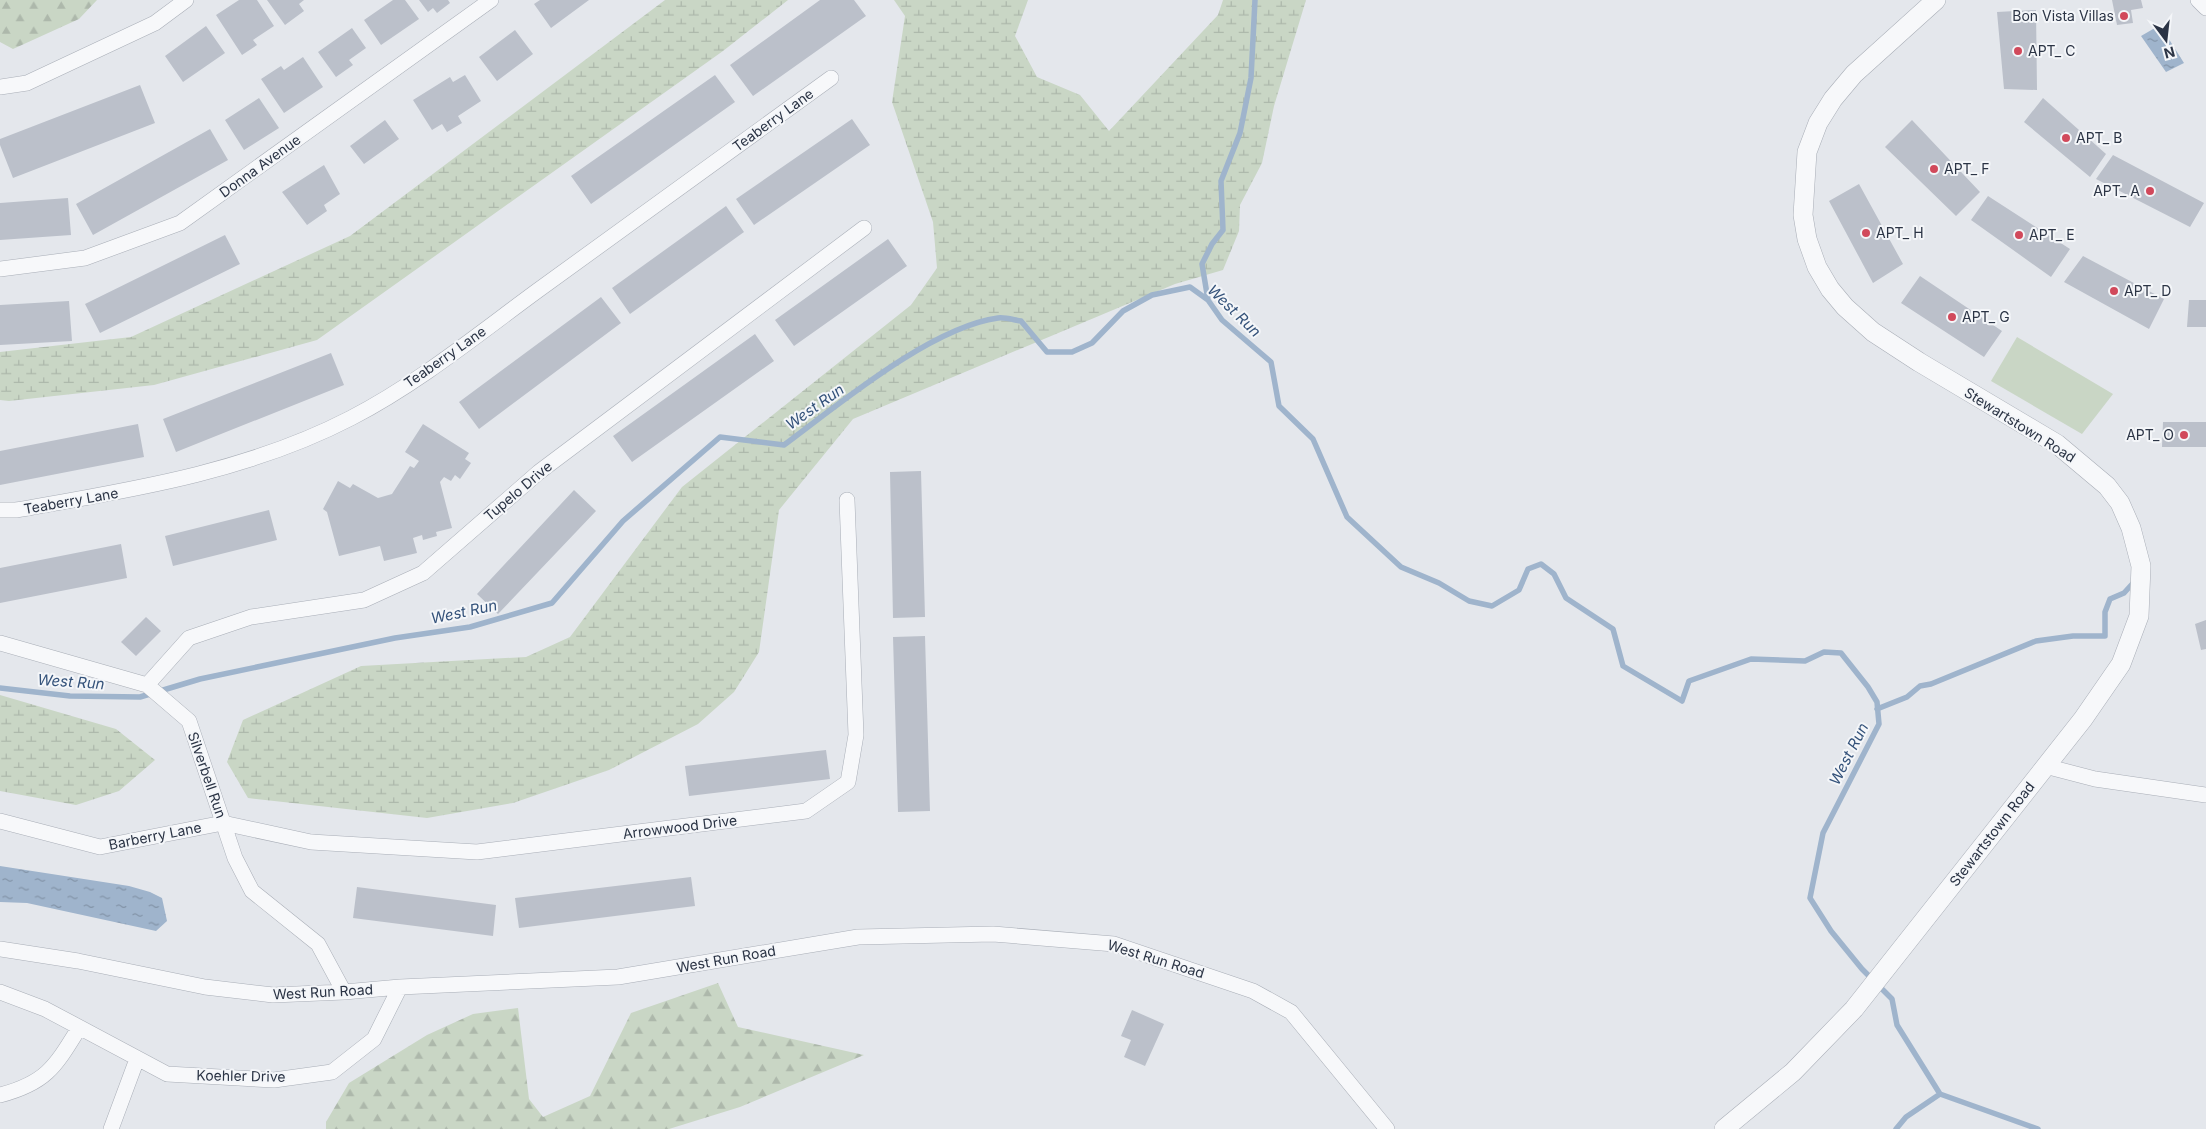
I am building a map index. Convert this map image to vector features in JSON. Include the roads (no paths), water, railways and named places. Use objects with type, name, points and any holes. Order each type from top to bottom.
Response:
[{"type":"street","points":[[0,87],[27,83],[155,23],[186,0]]},
{"type":"street","name":"Donna Avenue","points":[[0,269],[85,258],[180,223],[492,0]]},
{"type":"street","name":"Stewartstown Road","points":[[1724,1129],[1793,1072],[1854,1010],[2098,698],[2121,664],[2130,643],[2141,602],[2141,566],[2131,528],[2120,503],[2107,486],[2057,444],[1918,362],[1873,332],[1845,307],[1830,289],[1817,267],[1807,239],[1804,215],[1807,152],[1818,123],[1833,99],[1854,74],[1936,0]]},
{"type":"street","points":[[2198,0],[2206,8]]},
{"type":"street","name":"Teaberry Lane","points":[[0,510],[16,510],[143,488],[208,471],[266,454],[351,418],[428,371],[830,78]]},
{"type":"street","name":"Tupelo Drive","points":[[148,686],[189,638],[251,617],[364,600],[423,573],[539,472],[864,228]]},
{"type":"street","name":"Arrowwood Drive","points":[[223,823],[311,842],[477,852],[806,811],[848,782],[856,734],[848,500]]},
{"type":"street","name":"Silverbell Run","points":[[0,643],[148,686],[188,721],[235,858],[252,891],[318,944],[344,992]]},
{"type":"street","points":[[2045,766],[2095,779],[2206,796]]},
{"type":"street","name":"Barberry Lane","points":[[0,821],[100,847],[223,823]]},
{"type":"street","name":"West Run Road","points":[[0,949],[78,961],[234,990],[273,995],[400,987],[618,978],[858,936],[993,934],[1114,944],[1253,991],[1292,1012],[1387,1129]]},
{"type":"street","name":"Koehler Drive","points":[[0,992],[45,1009],[166,1074],[274,1080],[332,1072],[374,1039],[400,987]]},
{"type":"street","points":[[0,1095],[23,1089],[45,1077],[64,1053],[79,1028]]},
{"type":"street","points":[[111,1129],[137,1058]]},
{"type":"water","points":[[2160,25],[2184,63],[2166,72],[2141,36]]},
{"type":"water","points":[[0,866],[129,886],[150,892],[162,898],[167,921],[156,931],[27,903],[0,902]]},
{"type":"waterway","points":[[1208,300],[1202,264],[1212,244],[1223,230],[1221,181],[1240,133],[1251,78],[1255,0]]},
{"type":"waterway","name":"West Run","points":[[0,688],[70,696],[140,697],[200,679],[395,638],[470,627],[552,603],[623,521],[720,437],[784,445],[886,370],[944,336],[972,324],[998,318],[1021,321],[1047,352],[1072,352],[1092,343],[1123,311],[1152,295],[1190,287],[1208,300],[1222,320],[1271,362],[1279,406],[1313,439],[1347,517],[1401,567],[1439,583],[1469,601],[1492,606],[1519,590],[1528,569],[1541,564],[1554,574],[1566,598],[1613,629],[1623,666],[1682,701],[1689,681],[1751,659],[1805,661],[1824,652],[1841,653],[1868,687],[1877,702],[1879,724],[1823,833],[1810,898],[1831,931],[1862,969],[1892,999],[1897,1025],[1940,1094],[2038,1129]]},
{"type":"waterway","points":[[1877,709],[1907,697],[1920,686],[1931,684],[2036,641],[2073,636],[2105,636],[2105,612],[2110,599],[2124,593],[2135,581]]},
{"type":"waterway","name":"West Run","points":[[1896,1129],[1906,1117],[1940,1094]]},
{"type":"place","name":"Bon Vista Villas","points":[[2124,16]]},
{"type":"place","name":"APT_ C","points":[[2018,51]]},
{"type":"place","name":"APT_ B","points":[[2066,138]]},
{"type":"place","name":"APT_ F","points":[[1934,169]]},
{"type":"place","name":"APT_ A","points":[[2150,191]]},
{"type":"place","name":"APT_ H","points":[[1866,233]]},
{"type":"place","name":"APT_ E","points":[[2019,235]]},
{"type":"place","name":"APT_ D","points":[[2114,291]]},
{"type":"place","name":"APT_ G","points":[[1952,317]]},
{"type":"place","name":"APT_ O","points":[[2184,435]]}]
